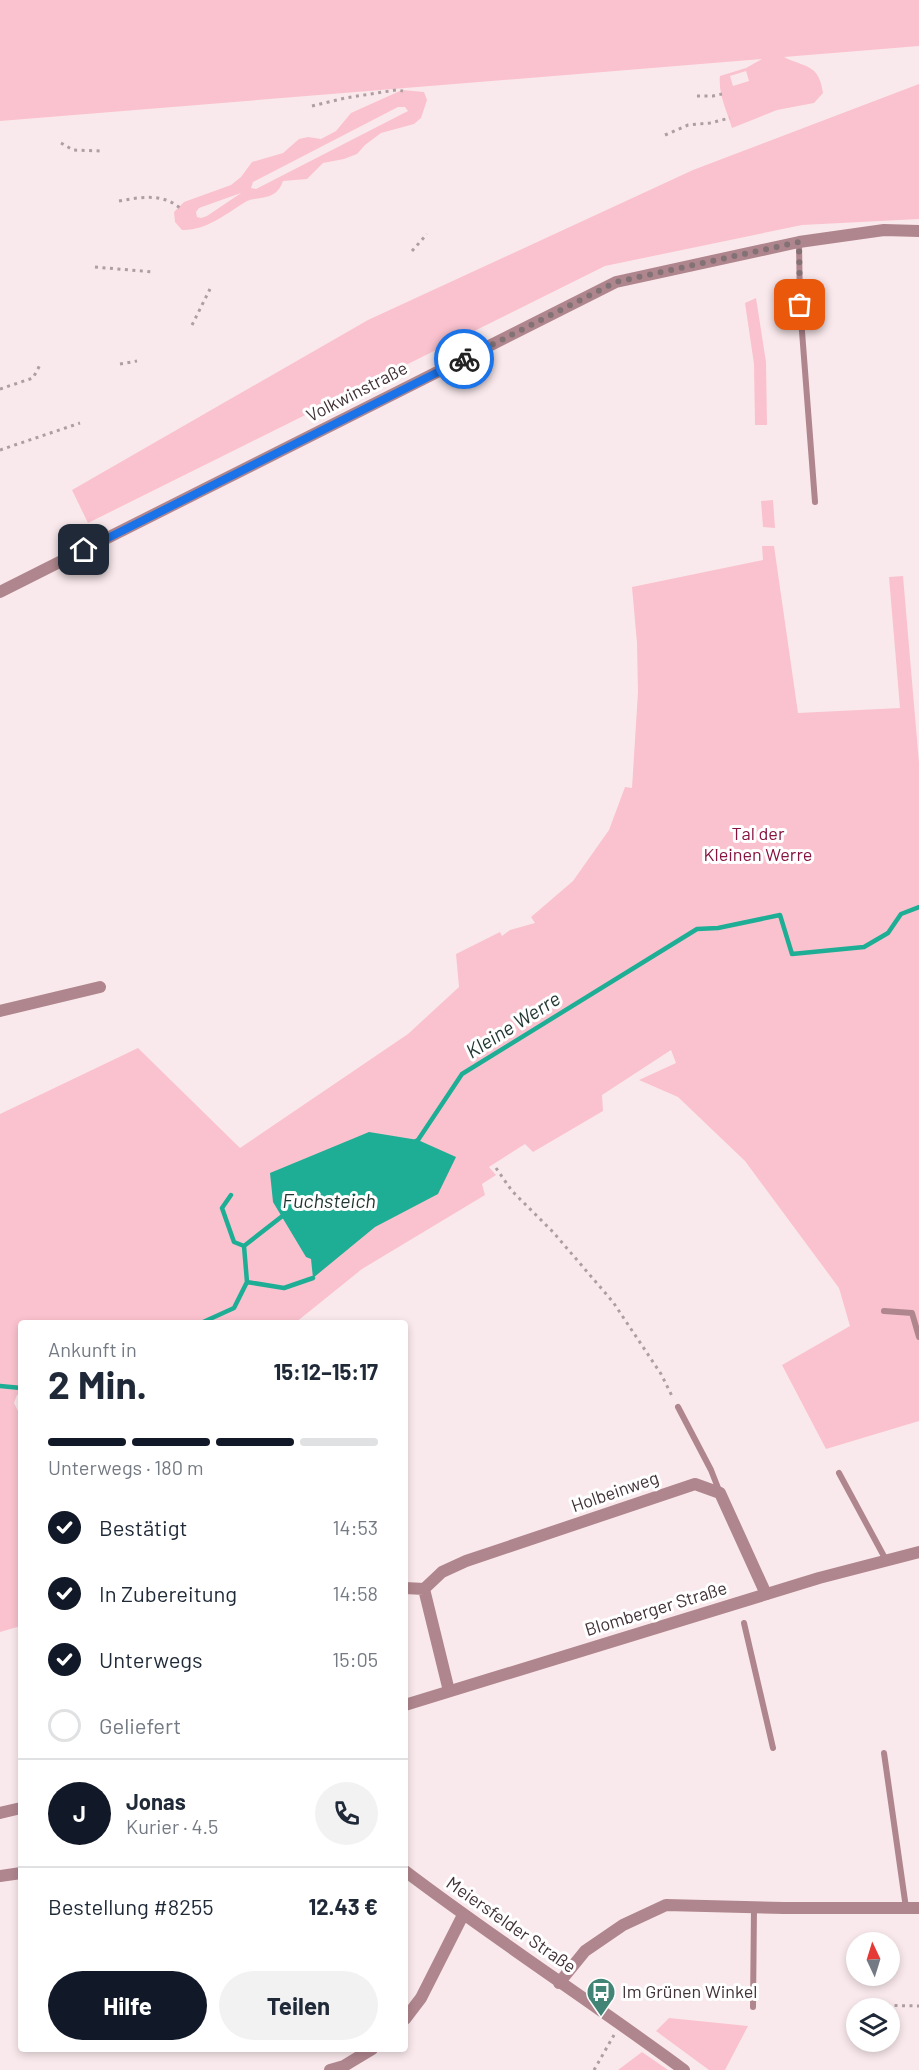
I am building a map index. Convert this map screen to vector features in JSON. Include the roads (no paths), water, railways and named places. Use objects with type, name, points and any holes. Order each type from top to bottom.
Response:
[{"type":"street","name":"Volkwinstraße","points":[[0,592],[616,282],[799,242],[884,230],[919,231]]},
{"type":"street","points":[[0,1011],[100,987]]},
{"type":"street","name":"Holbeinweg","points":[[424,1589],[442,1572],[466,1561],[695,1484],[720,1493]]},
{"type":"street","points":[[720,1493],[766,1594]]},
{"type":"street","name":"Blomberger Straße","points":[[408,1704],[766,1594],[919,1552]]},
{"type":"street","points":[[408,1588],[424,1589],[449,1691]]},
{"type":"street","points":[[0,1813],[18,1809]]},
{"type":"street","points":[[0,1876],[18,1873]]},
{"type":"street","name":"Meiersfelder Straße","points":[[408,1873],[463,1915],[559,1983],[622,2024],[684,2070]]},
{"type":"street","points":[[559,1983],[585,1951],[623,1924],[666,1905],[754,1908],[913,1908]]},
{"type":"street","points":[[408,2015],[421,1998],[463,1915]]},
{"type":"street","points":[[330,2070],[344,2066],[367,2052]]},
{"type":"lane","points":[[799,242],[800,305],[815,502]]},
{"type":"lane","points":[[884,1311],[912,1313],[919,1337]]},
{"type":"lane","points":[[678,1407],[711,1470],[720,1493]]},
{"type":"lane","points":[[839,1473],[886,1560]]},
{"type":"lane","points":[[744,1623],[773,1748]]},
{"type":"lane","points":[[884,1753],[913,1908]]},
{"type":"lane","points":[[753,2007],[754,1908]]},
{"type":"water","name":"Fuchsteich","points":[[369,1132],[418,1140],[456,1157],[438,1194],[375,1227],[313,1278],[311,1259],[306,1257],[273,1202],[270,1173]]},
{"type":"waterway","name":"Kleine Werre","points":[[413,1143],[418,1140],[462,1074],[697,929],[718,928],[780,915],[792,954],[864,947],[888,933],[901,914],[919,907]]},
{"type":"waterway","points":[[231,1195],[222,1208],[234,1242],[244,1246]]},
{"type":"waterway","name":"Kleine Werre","points":[[208,1320],[234,1308],[247,1282],[244,1246],[285,1214]]},
{"type":"waterway","points":[[247,1282],[284,1288],[313,1278]]},
{"type":"waterway","name":"Kleine Werre","points":[[0,1386],[18,1388]]},
{"type":"place","name":"Im Grünen Winkel","points":[[601,2018]]},
{"type":"park label","name":"Tal der Kleinen Werre","points":[[758,844]]}]
